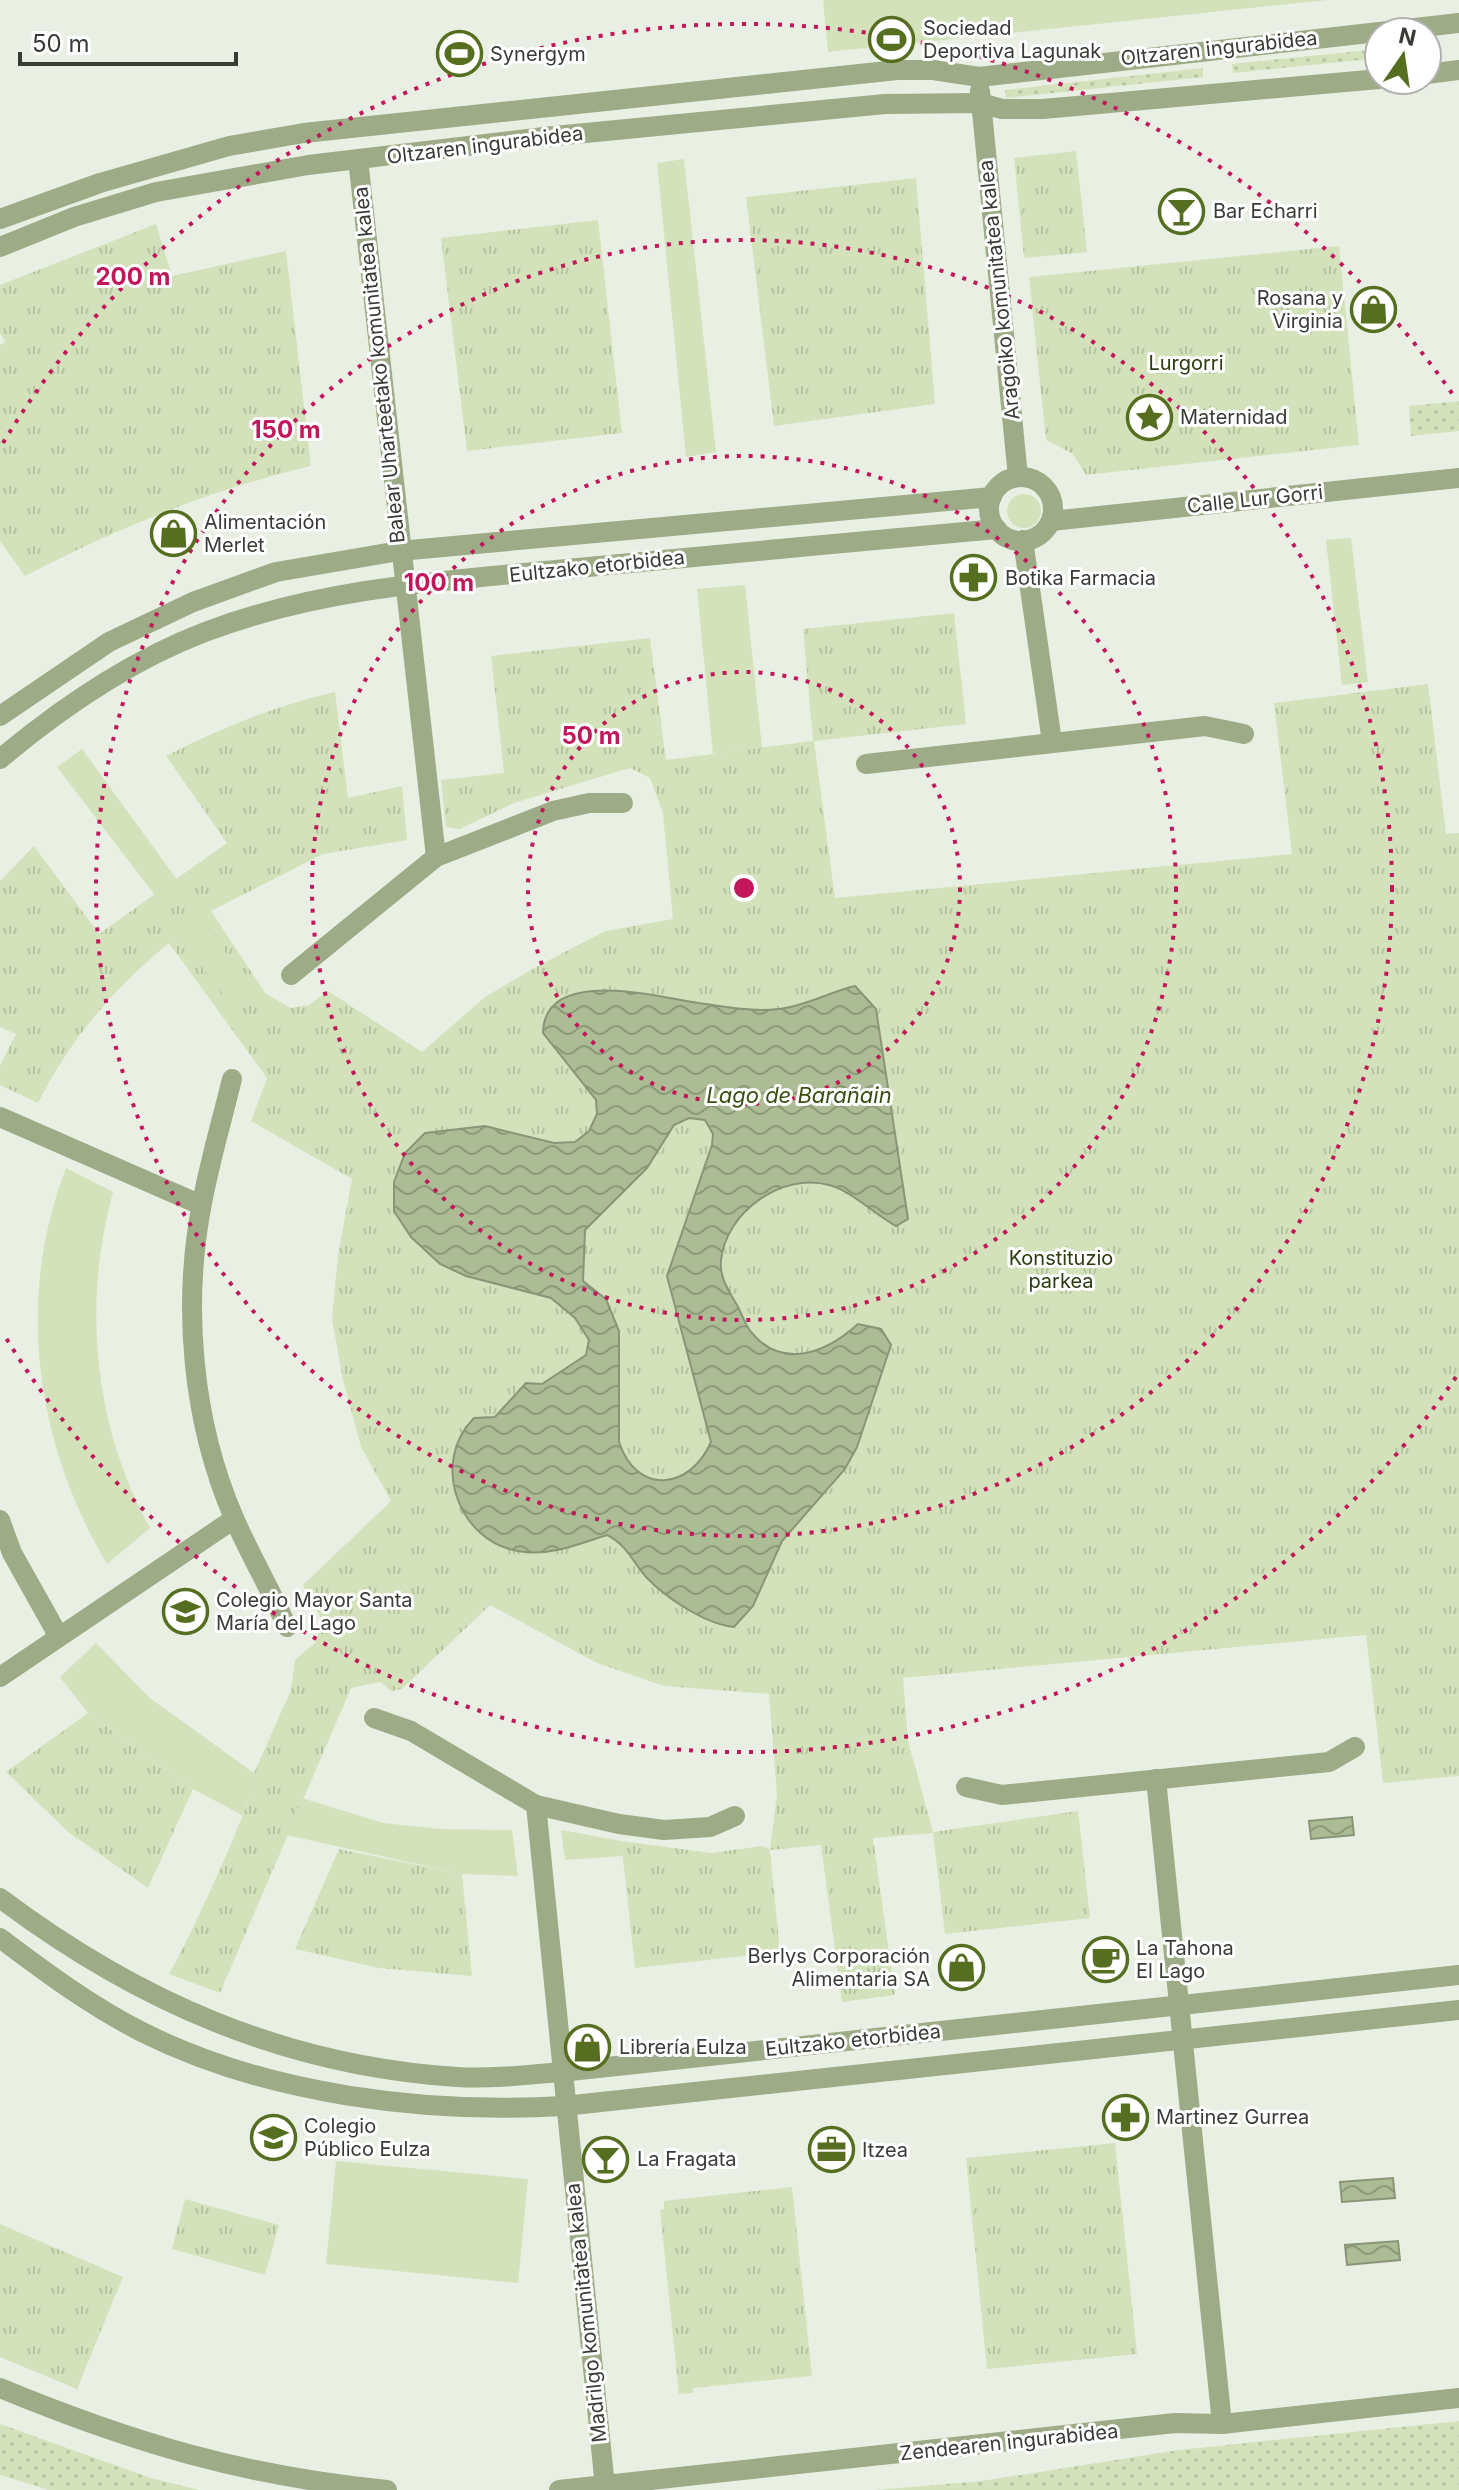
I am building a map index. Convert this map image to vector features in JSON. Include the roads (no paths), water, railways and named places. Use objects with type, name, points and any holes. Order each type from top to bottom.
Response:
[{"type":"street","name":"Oltzaren ingurabidea","points":[[0,219],[100,183],[229,146],[340,127],[897,70],[933,70],[979,77],[1459,23]]},
{"type":"street","points":[[979,77],[980,103]]},
{"type":"street","name":"Oltzaren ingurabidea","points":[[0,247],[74,217],[156,192],[230,177],[358,159],[544,137],[885,104],[980,103],[1002,109],[1043,109],[1363,80]]},
{"type":"street","name":"Aragoiko komunitatea kalea","points":[[980,103],[1018,477]]},
{"type":"street","name":"Balear Uharteetako komunitatea kalea","points":[[358,159],[399,551],[436,857]]},
{"type":"street","points":[[1018,477],[1034,480],[1047,490],[1053,505],[1051,521],[1040,535],[1023,540],[1009,538],[997,529],[990,514],[992,497],[1002,483],[1018,477]]},
{"type":"street","name":"Calle Lur Gorri","points":[[1051,521],[1459,478]]},
{"type":"street","name":"Eultzako etorbidea","points":[[0,716],[109,642],[193,602],[276,572],[399,551],[992,497]]},
{"type":"street","name":"Eultzako etorbidea","points":[[0,759],[40,726],[122,670],[205,632],[290,605],[403,584],[997,529]]},
{"type":"street","points":[[1023,540],[1052,742]]},
{"type":"street","points":[[866,764],[1205,726],[1244,734]]},
{"type":"street","points":[[291,975],[436,857],[553,811],[589,803],[623,803]]},
{"type":"street","points":[[232,1079],[201,1205],[193,1292],[195,1375],[211,1455],[234,1519],[287,1627]]},
{"type":"street","points":[[2,1125],[201,1205]]},
{"type":"street","points":[[0,1677],[234,1519]]},
{"type":"street","points":[[0,1520],[12,1553],[58,1635]]},
{"type":"street","points":[[374,1718],[411,1731],[536,1805],[619,1824],[664,1830],[710,1827],[735,1816]]},
{"type":"street","points":[[966,1787],[1002,1795],[1329,1762],[1355,1747]]},
{"type":"street","points":[[1156,1779],[1222,2424]]},
{"type":"street","name":"Madrilgo komunitatea kalea","points":[[536,1805],[564,2106],[605,2487]]},
{"type":"street","name":"Eultzako etorbidea","points":[[0,1898],[77,1953],[181,2010],[239,2033],[350,2065],[459,2077],[561,2072],[1459,1975]]},
{"type":"street","name":"Eultzako etorbidea","points":[[0,1938],[61,1984],[143,2032],[225,2065],[346,2096],[459,2108],[564,2106],[1459,2010]]},
{"type":"street","points":[[0,2388],[154,2447],[318,2483],[387,2490]]},
{"type":"street","name":"Zendearen ingurabidea","points":[[559,2490],[1175,2423],[1222,2424],[1459,2398]]},
{"type":"water","name":"Lago de Barañain","points":[[855,986],[876,1009],[908,1219],[896,1226],[838,1188],[811,1183],[793,1184],[775,1190],[745,1212],[725,1242],[721,1266],[725,1284],[749,1329],[764,1344],[777,1351],[791,1354],[819,1349],[833,1343],[858,1324],[881,1329],[891,1345],[857,1447],[845,1469],[782,1541],[753,1606],[734,1627],[711,1621],[675,1601],[646,1577],[624,1548],[607,1535],[564,1549],[541,1552],[518,1551],[497,1544],[480,1532],[466,1516],[457,1497],[453,1477],[454,1456],[461,1436],[474,1418],[495,1417],[526,1383],[542,1384],[586,1355],[589,1340],[575,1318],[551,1298],[466,1276],[440,1264],[411,1237],[394,1211],[394,1182],[405,1153],[425,1133],[485,1126],[554,1143],[575,1142],[589,1131],[597,1114],[596,1100],[543,1033],[548,1012],[562,999],[583,992],[633,992],[728,1007],[769,1010],[799,1005]],"holes":[[[689,1118],[705,1120],[713,1134],[712,1145],[667,1276],[711,1442],[690,1470],[664,1480],[638,1472],[619,1442],[619,1331],[606,1299],[583,1281],[585,1230],[647,1168],[674,1125]]]},
{"type":"water","points":[[1352,1817],[1354,1835],[1311,1839],[1309,1821]]},
{"type":"water","points":[[1393,2178],[1395,2198],[1342,2202],[1340,2182]]},
{"type":"water","points":[[1398,2241],[1400,2260],[1347,2265],[1345,2245]]},
{"type":"place","name":"Sociedad Deportiva Lagunak","points":[[892,39]]},
{"type":"place","name":"Synergym","points":[[459,54]]},
{"type":"place","name":"Bar Echarri","points":[[1182,211]]},
{"type":"place","name":"Rosana y Virginia","points":[[1374,309]]},
{"type":"place","name":"Maternidad","points":[[1149,417]]},
{"type":"place","name":"Alimentación Merlet","points":[[173,533]]},
{"type":"place","name":"Botika Farmacia","points":[[974,578]]},
{"type":"place","name":"Colegio Mayor Santa María del Lago","points":[[185,1611]]},
{"type":"place","name":"La Tahona El Lago","points":[[1105,1959]]},
{"type":"place","name":"Berlys Corporación Alimentaria SA","points":[[961,1968]]},
{"type":"place","name":"Librería Eulza","points":[[588,2047]]},
{"type":"place","name":"Martinez Gurrea","points":[[1125,2117]]},
{"type":"place","name":"Colegio Público Eulza","points":[[273,2137]]},
{"type":"place","name":"Itzea","points":[[831,2150]]},
{"type":"place","name":"La Fragata","points":[[606,2159]]},
{"type":"park label","name":"Lurgorri","points":[[1186,363]]},
{"type":"park label","name":"Konstituzio parkea","points":[[1061,1270]]}]
